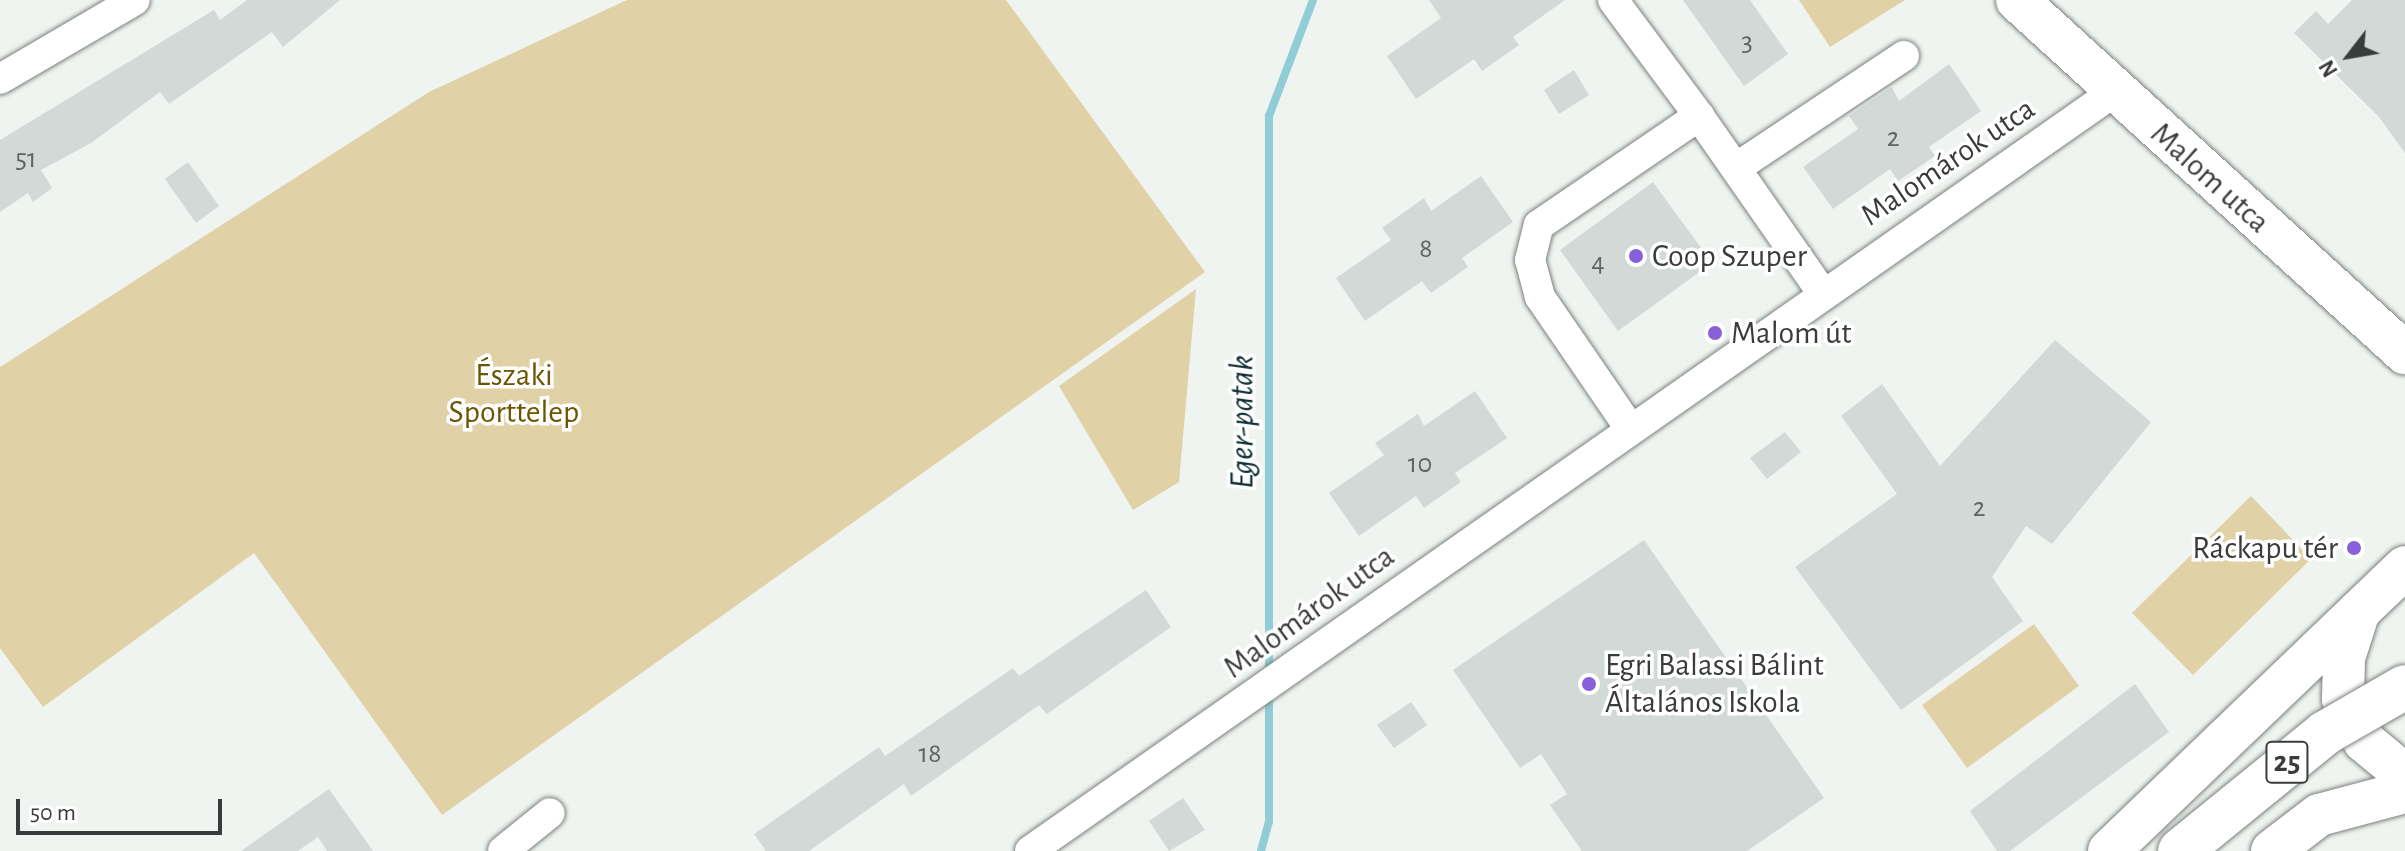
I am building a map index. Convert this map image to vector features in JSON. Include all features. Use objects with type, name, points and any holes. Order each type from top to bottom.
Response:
[{"type":"main road","name":"Malom utca","points":[[2017,0],[2114,92],[2405,353]]},
{"type":"main road","points":[[2109,851],[2405,567]]},
{"type":"main road","points":[[2359,610],[2344,658],[2343,699],[2364,741],[2405,775]]},
{"type":"main road","name":"25","points":[[2180,851],[2325,733],[2405,687]]},
{"type":"main road","points":[[2272,851],[2319,815],[2347,785],[2364,741]]},
{"type":"main road","points":[[2319,815],[2405,792]]},
{"type":"street","points":[[0,79],[135,0]]},
{"type":"street","points":[[1613,0],[1699,116],[1822,292]]},
{"type":"street","points":[[1736,168],[1904,56]]},
{"type":"street","name":"Malomárok utca","points":[[1030,851],[1205,732],[1629,427],[2114,92]]},
{"type":"street","points":[[1629,427],[1540,297],[1530,260],[1539,225],[1699,116]]},
{"type":"street","points":[[503,851],[550,813]]},
{"type":"green space","name":"Északi Sporttelep","points":[[627,0],[1006,0],[1205,272],[442,815],[254,553],[43,707],[0,648],[0,367],[429,92]]},
{"type":"green space","points":[[1799,0],[1905,0],[1830,47]]},
{"type":"green space","points":[[1196,289],[1179,482],[1133,510],[1059,386]]},
{"type":"green space","points":[[2251,496],[2311,559],[2193,675],[2132,613]]},
{"type":"green space","points":[[2034,624],[2079,686],[1967,768],[1922,705]]},
{"type":"building","points":[[247,0],[340,0],[283,47],[272,32],[169,104],[160,92],[91,143],[41,170],[52,188],[33,202],[28,193],[0,212],[0,140],[214,10],[220,20]]},
{"type":"building","points":[[1429,0],[1565,0],[1513,37],[1519,45],[1482,71],[1474,59],[1416,99],[1387,56],[1441,18]]},
{"type":"building","points":[[1683,0],[1750,0],[1788,54],[1744,86]]},
{"type":"building","points":[[2352,0],[2405,0],[2405,153],[2379,117],[2294,33],[2316,11],[2328,24]]},
{"type":"building","points":[[1949,64],[1981,111],[1929,147],[1935,156],[1898,181],[1890,169],[1833,209],[1803,167],[1858,129],[1849,116],[1892,87],[1899,101]]},
{"type":"building","points":[[1574,70],[1589,95],[1559,114],[1544,90]]},
{"type":"building","points":[[188,162],[219,206],[196,223],[165,179]]},
{"type":"building","points":[[1481,176],[1513,222],[1462,258],[1468,267],[1431,293],[1422,281],[1365,321],[1336,278],[1391,240],[1382,228],[1424,198],[1431,211]]},
{"type":"building","name":"Coop Szuper","points":[[1653,182],[1712,263],[1618,331],[1560,250]]},
{"type":"building","points":[[2055,340],[2151,422],[2052,544],[2026,526],[1992,577],[2023,621],[1901,710],[1795,567],[1897,494],[1841,416],[1882,384],[1940,466]]},
{"type":"building","points":[[1475,391],[1507,438],[1455,473],[1461,482],[1424,508],[1416,496],[1359,536],[1329,493],[1384,455],[1375,443],[1418,414],[1424,426]]},
{"type":"building","points":[[1785,432],[1801,452],[1767,479],[1750,458]]},
{"type":"building","name":"Egri Balassi Bálint Általános Iskola","points":[[1644,540],[1824,798],[1747,851],[1582,851],[1550,805],[1567,794],[1541,754],[1520,768],[1453,670]]},
{"type":"building","points":[[1146,590],[1171,627],[1047,714],[1039,705],[911,796],[904,784],[809,851],[766,851],[754,834],[879,747],[885,756],[1013,668],[1019,676]]},
{"type":"building","points":[[2135,684],[2169,732],[2010,851],[1997,851],[1970,811]]},
{"type":"building","points":[[1411,702],[1427,725],[1394,748],[1377,725]]},
{"type":"building","points":[[329,789],[373,851],[327,851],[318,837],[298,851],[241,851]]},
{"type":"building","points":[[1183,798],[1205,830],[1169,851],[1149,821]]},
{"type":"waterway","name":"Eger-patak","points":[[1269,675],[1269,116],[1313,0]]},
{"type":"waterway","name":"Eger-patak","points":[[1261,851],[1269,822],[1269,693]]},
{"type":"place","name":"Coop Szuper","points":[[1636,256]]},
{"type":"place","name":"Malom út","points":[[1715,333]]},
{"type":"place","name":"Ráckapu tér","points":[[2354,548]]},
{"type":"place","name":"Egri Balassi Bálint Általános Iskola","points":[[1589,684]]}]
